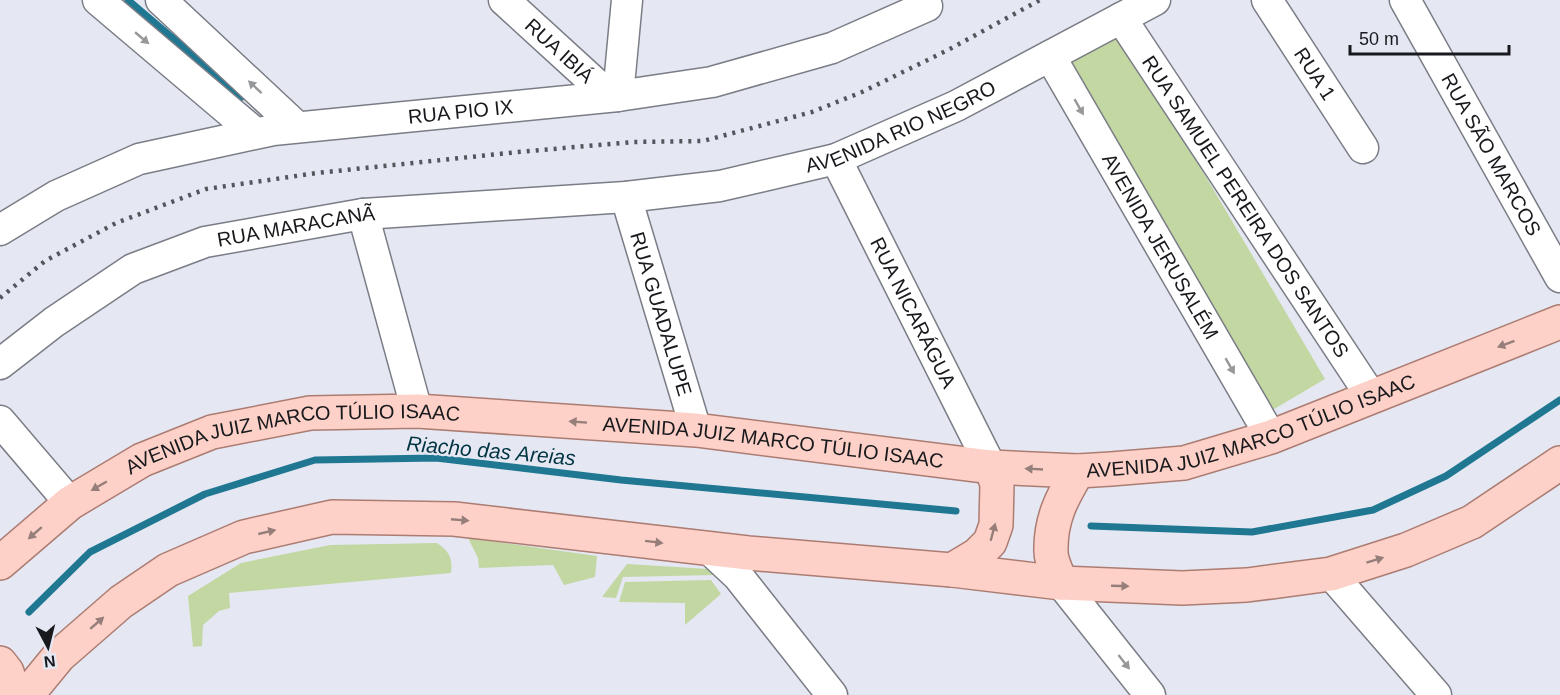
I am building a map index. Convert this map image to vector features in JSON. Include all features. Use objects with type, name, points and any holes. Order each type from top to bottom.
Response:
[{"type":"main road","name":"AVENIDA JUIZ MARCO TÚLIO ISAAC","points":[[0,563],[70,503],[142,460],[212,432],[310,414],[417,411],[696,430],[991,467],[1078,471],[1184,463],[1271,437],[1560,322]]},
{"type":"main road","points":[[952,570],[978,555],[990,542],[996,525],[997,494],[997,484],[991,467]]},
{"type":"main road","points":[[1061,584],[1050,554],[1053,530],[1059,502],[1078,471]]},
{"type":"main road","points":[[27,695],[59,656],[121,602],[168,570],[244,537],[332,517],[454,519],[708,548],[743,565],[952,570],[1061,584],[1182,588],[1246,585],[1331,574],[1406,550],[1472,522],[1555,474]]},
{"type":"main road","points":[[0,663],[7,672],[15,695]]},
{"type":"street","points":[[98,0],[255,133]]},
{"type":"street","name":"RUA IBIÁ","points":[[504,0],[596,84],[618,96]]},
{"type":"street","points":[[618,96],[627,0]]},
{"type":"street","name":"AVENIDA RIO NEGRO","points":[[626,197],[720,186],[836,159],[956,106],[1155,0]]},
{"type":"street","name":"RUA 1","points":[[1267,0],[1363,148]]},
{"type":"street","name":"RUA SÃO MARCOS","points":[[1405,0],[1560,277]]},
{"type":"street","points":[[173,5],[297,127]]},
{"type":"street","name":"RUA PIO IX","points":[[7,215],[139,159],[255,133],[618,96],[712,82],[832,48],[927,6]]},
{"type":"street","name":"RUA SAMUEL PEREIRA DOS SANTOS","points":[[1121,18],[1371,396]]},
{"type":"street","name":"AVENIDA JERUSALÉM","points":[[1050,56],[1271,437]]},
{"type":"street","name":"RUA NICARÁGUA","points":[[836,159],[991,467]]},
{"type":"street","name":"RUA MARACANÃ","points":[[0,364],[54,322],[134,269],[205,242],[363,214],[626,197]]},
{"type":"street","name":"RUA GUADALUPE","points":[[626,197],[696,430]]},
{"type":"street","points":[[363,214],[417,411]]},
{"type":"street","points":[[0,421],[70,503]]},
{"type":"street","points":[[743,565],[832,695]]},
{"type":"street","points":[[1331,574],[1436,695]]},
{"type":"street","points":[[1061,584],[1150,695]]},
{"type":"green space","points":[[1116,24],[1325,379],[1269,412],[1060,57]]},
{"type":"green space","points":[[468,538],[597,556],[595,577],[564,585],[553,565],[479,568],[478,558]]},
{"type":"green space","points":[[437,543],[449,555],[451,573],[229,593],[230,608],[219,611],[203,625],[202,646],[193,647],[188,596],[241,563],[330,545]]},
{"type":"green space","points":[[627,564],[708,569],[716,575],[623,577],[616,598],[602,597]]},
{"type":"green space","points":[[711,580],[721,594],[685,625],[685,603],[619,602],[625,582]]},
{"type":"waterway","points":[[128,0],[242,97]]},
{"type":"waterway","name":"Riacho das Areias","points":[[1091,526],[1252,532],[1373,510],[1446,476],[1560,400]]},
{"type":"waterway","name":"Riacho das Areias","points":[[29,612],[90,552],[205,494],[315,460],[436,458],[621,480],[956,511]]},
{"type":"railway","points":[[0,298],[45,261],[116,223],[206,189],[317,173],[518,152],[633,142],[703,141],[812,112],[862,92],[948,50],[1040,0]]}]
